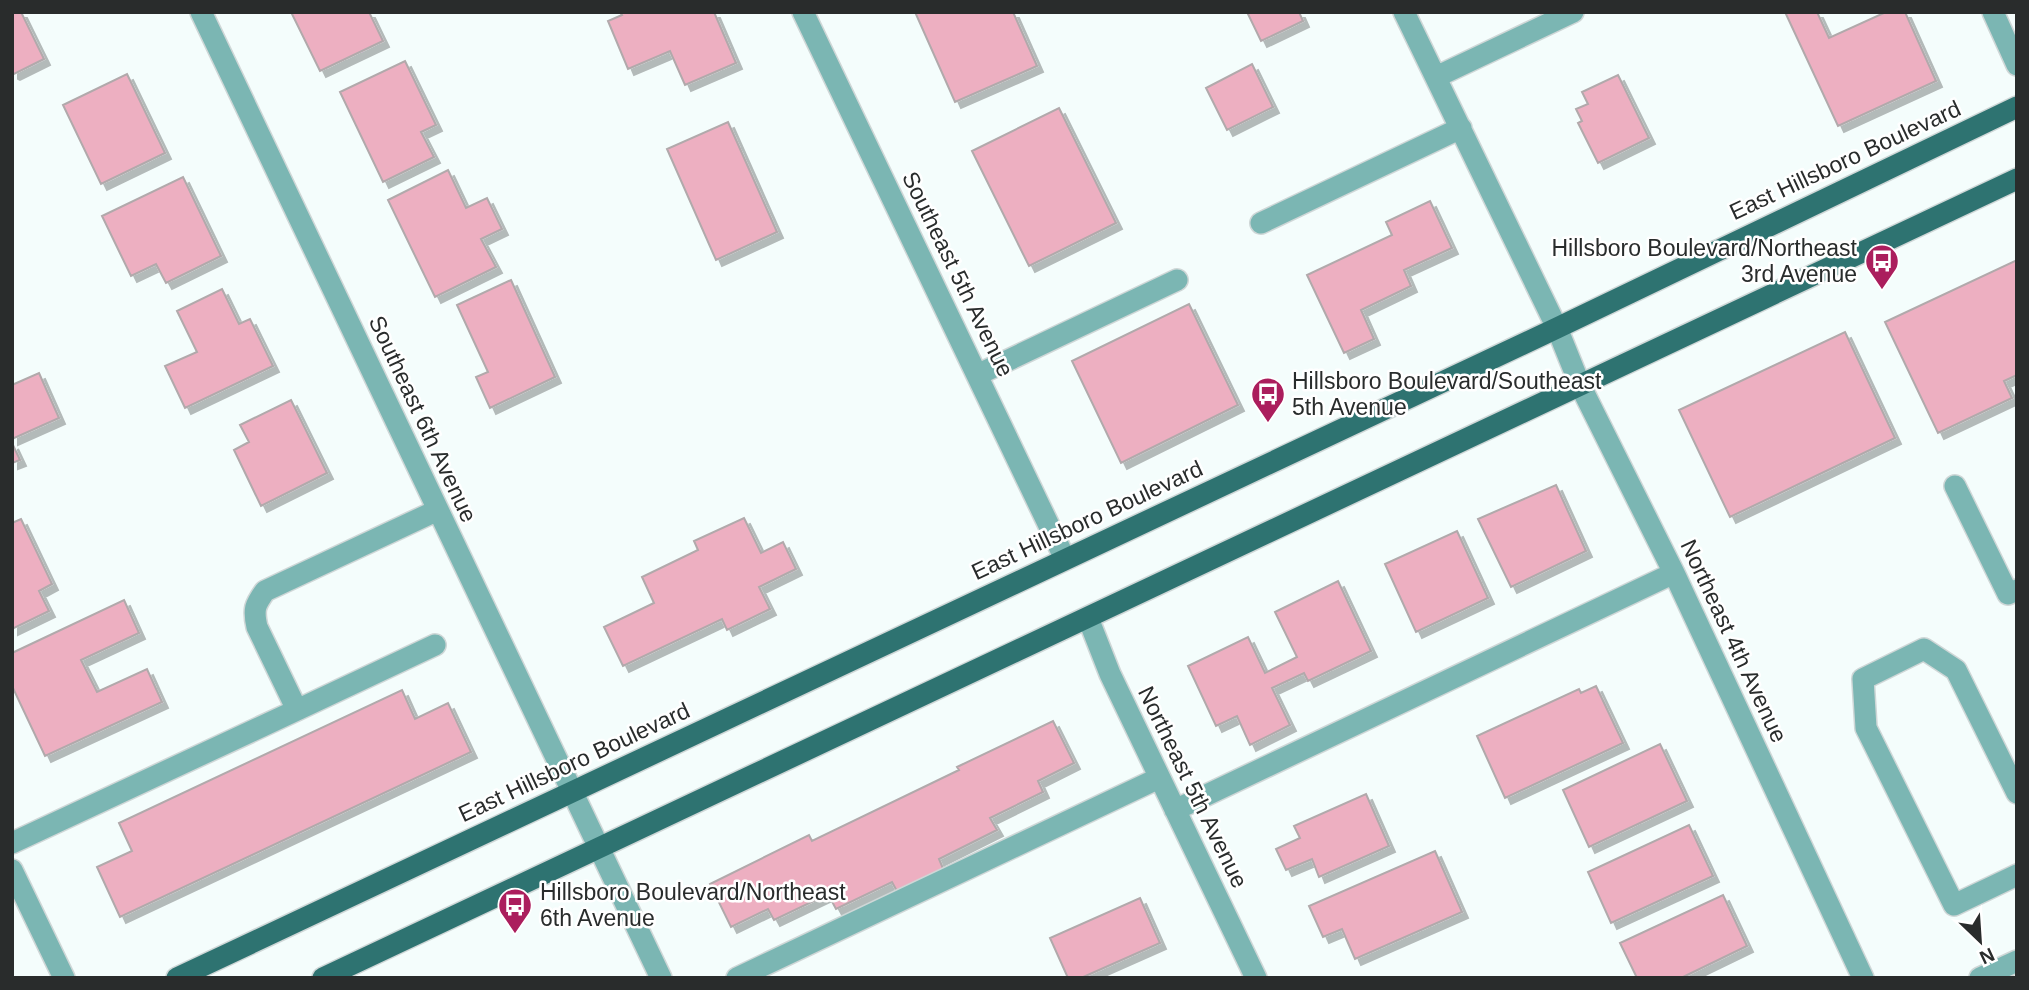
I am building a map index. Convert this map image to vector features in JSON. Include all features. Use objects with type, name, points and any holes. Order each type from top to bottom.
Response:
[{"type":"main road","name":"East Hillsboro Boulevard","points":[[177,978],[1557,328],[2017,107]]},
{"type":"main road","points":[[323,978],[2017,179]]},
{"type":"street","name":"Southeast 6th Avenue","points":[[201,12],[661,978]]},
{"type":"street","name":"Southeast 5th Avenue","points":[[803,12],[1065,559]]},
{"type":"street","name":"Northeast 4th Avenue","points":[[1404,12],[1557,328],[1580,386],[1674,573],[1863,978]]},
{"type":"street","points":[[1436,77],[1573,12]]},
{"type":"street","points":[[1993,12],[2017,65]]},
{"type":"street","points":[[1261,223],[1461,128]]},
{"type":"street","points":[[977,374],[1177,280]]},
{"type":"street","points":[[1955,486],[2008,594],[2017,590]]},
{"type":"street","points":[[297,710],[257,627],[254,613],[256,604],[265,591],[438,510]]},
{"type":"street","points":[[1175,810],[1674,573]]},
{"type":"street","name":"Northeast 5th Avenue","points":[[1088,618],[1110,674],[1256,978]]},
{"type":"street","points":[[12,843],[435,645]]},
{"type":"street","points":[[2017,793],[1956,670],[1924,649],[1863,679],[1866,729],[1954,905],[2017,876]]},
{"type":"street","points":[[737,978],[1159,778]]},
{"type":"street","points":[[12,870],[64,978]]},
{"type":"street","points":[[1980,978],[2017,961]]},
{"type":"building","points":[[12,12],[21,12],[44,59],[14,74],[12,73]]},
{"type":"building","points":[[291,12],[369,12],[383,41],[320,71]]},
{"type":"building","points":[[620,12],[714,12],[736,63],[685,85],[670,51],[628,69],[608,21],[622,15]]},
{"type":"building","points":[[915,12],[1013,12],[1037,66],[955,102]]},
{"type":"building","points":[[1247,12],[1299,12],[1303,21],[1261,41]]},
{"type":"building","points":[[1785,12],[1817,12],[1829,38],[1886,12],[1905,12],[1936,81],[1838,126]]},
{"type":"building","points":[[405,61],[436,125],[421,132],[434,157],[383,182],[340,92]]},
{"type":"building","points":[[1252,64],[1273,107],[1227,130],[1206,88]]},
{"type":"building","points":[[127,74],[165,153],[101,184],[63,105]]},
{"type":"building","points":[[1618,75],[1649,138],[1598,163],[1578,123],[1582,121],[1576,109],[1588,104],[1582,92]]},
{"type":"building","points":[[1059,108],[1116,223],[1029,266],[972,151]]},
{"type":"building","points":[[728,122],[777,232],[716,260],[667,149]]},
{"type":"building","points":[[448,170],[466,208],[487,198],[502,229],[481,239],[496,267],[435,297],[388,200]]},
{"type":"building","points":[[183,177],[221,256],[166,283],[156,264],[131,276],[102,216]]},
{"type":"building","points":[[1430,201],[1452,248],[1404,270],[1411,286],[1361,310],[1374,339],[1344,353],[1307,275],[1392,235],[1386,222]]},
{"type":"building","points":[[2017,260],[2017,375],[2004,381],[2012,398],[1938,433],[1885,322]]},
{"type":"building","points":[[511,280],[555,377],[490,408],[476,377],[488,372],[457,305]]},
{"type":"building","points":[[222,289],[239,324],[250,319],[273,366],[185,408],[165,366],[197,352],[177,311]]},
{"type":"building","points":[[1189,304],[1238,405],[1121,463],[1072,361]]},
{"type":"building","points":[[1845,332],[1895,438],[1730,517],[1679,410]]},
{"type":"building","points":[[39,373],[59,418],[12,439],[12,385]]},
{"type":"building","points":[[291,400],[327,473],[261,506],[234,450],[249,442],[240,425]]},
{"type":"building","points":[[12,443],[20,460],[12,463]]},
{"type":"building","points":[[1556,485],[1586,551],[1511,587],[1478,519]]},
{"type":"building","points":[[744,518],[761,553],[783,542],[796,569],[759,587],[770,609],[727,630],[722,619],[623,666],[604,627],[654,603],[642,577],[698,550],[694,541]]},
{"type":"building","points":[[21,519],[52,584],[39,591],[49,611],[12,629],[12,523]]},
{"type":"building","points":[[1457,531],[1488,598],[1416,632],[1385,564]]},
{"type":"building","points":[[1338,581],[1371,651],[1308,681],[1304,673],[1272,688],[1290,725],[1250,745],[1237,716],[1216,726],[1188,666],[1248,637],[1265,673],[1297,657],[1275,612]]},
{"type":"building","points":[[124,600],[139,633],[81,660],[97,692],[147,669],[162,702],[45,756],[12,686],[12,653]]},
{"type":"building","points":[[1596,686],[1623,743],[1505,798],[1477,736],[1579,689],[1581,693]]},
{"type":"building","points":[[402,690],[415,719],[448,703],[471,752],[120,917],[97,867],[132,851],[119,823]]},
{"type":"building","points":[[1053,721],[1074,763],[1038,781],[1043,792],[990,818],[997,830],[939,859],[944,871],[898,893],[892,882],[836,909],[828,894],[774,920],[768,909],[731,927],[710,884],[809,835],[812,841]]},
{"type":"building","points":[[1660,744],[1687,801],[1589,847],[1563,790]]},
{"type":"building","points":[[1366,794],[1389,846],[1319,877],[1312,859],[1286,870],[1276,849],[1300,838],[1294,826]]},
{"type":"building","points":[[1689,825],[1713,876],[1611,923],[1588,872]]},
{"type":"building","points":[[1435,851],[1462,912],[1355,959],[1342,929],[1323,937],[1309,906]]},
{"type":"building","points":[[1723,895],[1747,946],[1681,978],[1637,978],[1620,943]]},
{"type":"building","points":[[1140,898],[1160,943],[1081,978],[1068,978],[1050,938]]},
{"type":"place","name":"Hillsboro Boulevard/Northeast 3rd Avenue","points":[[1882,291]]},
{"type":"place","name":"Hillsboro Boulevard/Southeast 5th Avenue","points":[[1268,424]]},
{"type":"place","name":"Hillsboro Boulevard/Northeast 6th Avenue","points":[[515,935]]}]
